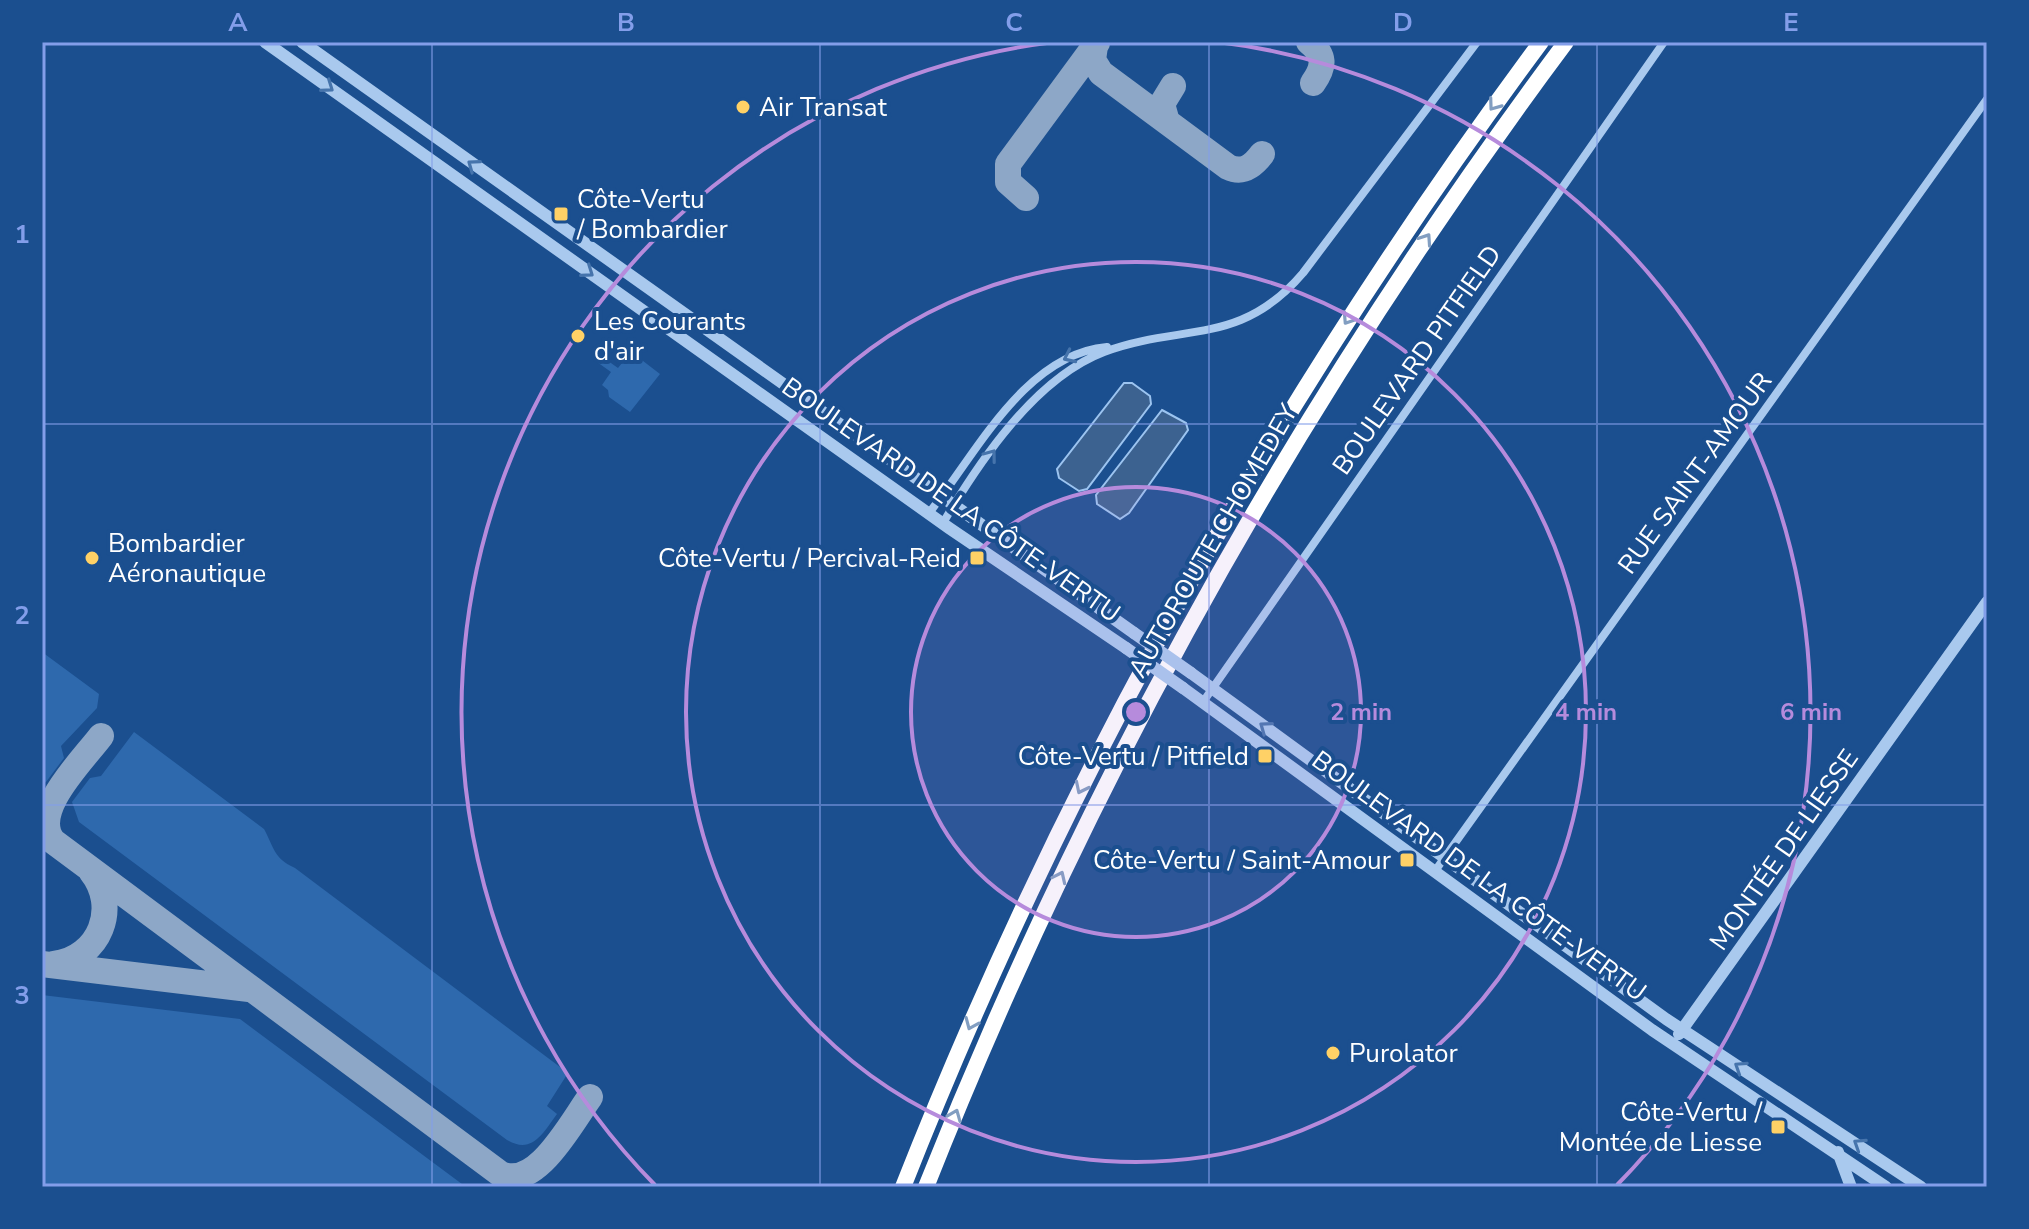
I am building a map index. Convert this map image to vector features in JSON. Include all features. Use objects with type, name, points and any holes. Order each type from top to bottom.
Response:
[{"type":"highway","name":"AUTOROUTE CHOMEDEY","points":[[903,1187],[1034,884],[1178,603],[1340,331],[1443,175],[1541,42]]},
{"type":"highway","name":"AUTOROUTE CHOMEDEY","points":[[926,1187],[991,1030],[1064,869],[1215,579],[1383,304],[1470,174],[1566,42]]},
{"type":"street","name":"BOULEVARD DE LA CÔTE-VERTU","points":[[265,42],[943,523],[1203,702],[1673,1043],[1838,1152],[1880,1185]]},
{"type":"street","name":"BOULEVARD DE LA CÔTE-VERTU","points":[[302,42],[1191,673],[1683,1030],[1921,1187]]},
{"type":"street","points":[[929,513],[1035,378],[1079,352],[1233,324],[1286,291],[1477,42]]},
{"type":"street","name":"BOULEVARD PITFIELD","points":[[1203,702],[1664,42]]},
{"type":"street","name":"RUE SAINT-AMOUR","points":[[1435,871],[1987,99]]},
{"type":"street","points":[[943,523],[1042,391],[1087,360],[1130,345]]},
{"type":"street","name":"MONTÉE DE LIESSE","points":[[1673,1043],[1987,602]]},
{"type":"street","points":[[1838,1152],[1851,1187]]},
{"type":"street","points":[[1880,1185],[1887,1163]]},
{"type":"street","points":[[1880,1185],[1900,1172]]},
{"type":"shaded area","points":[[621,344],[660,374],[630,412],[609,397],[608,390],[602,385],[611,372],[597,362],[601,356],[618,368],[629,354],[619,347]]},
{"type":"shaded area","points":[[1124,383],[1132,383],[1150,396],[1151,404],[1087,489],[1079,491],[1059,478],[1057,469]]},
{"type":"shaded area","points":[[1162,410],[1186,423],[1188,430],[1129,513],[1120,519],[1097,504],[1096,495]]},
{"type":"shaded area","points":[[42,652],[99,694],[97,708],[61,746],[64,758],[42,783]]},
{"type":"shaded area","points":[[134,732],[264,829],[282,860],[568,1073],[547,1106],[557,1114],[542,1135],[523,1145],[507,1140],[79,822],[72,802],[90,778],[101,776]]},
{"type":"shaded area","points":[[42,995],[240,1019],[466,1187],[47,1187],[42,1183]]},
{"type":"taxiway","points":[[1309,42],[1322,61],[1313,83]]},
{"type":"taxiway","points":[[1026,198],[1008,182],[1008,164],[1097,43]]},
{"type":"taxiway","points":[[1095,46],[1093,60],[1101,73],[1228,167],[1238,170],[1247,168],[1262,154]]},
{"type":"taxiway","points":[[1167,122],[1162,104],[1173,86]]},
{"type":"taxiway","points":[[53,841],[47,829],[53,801],[101,736]]},
{"type":"taxiway","points":[[42,833],[518,1187]]},
{"type":"taxiway","points":[[54,964],[70,960],[83,952],[101,929],[104,900],[100,885],[91,871]]},
{"type":"taxiway","points":[[42,964],[249,989]]},
{"type":"taxiway","points":[[499,1173],[512,1177],[539,1165],[590,1097]]},
{"type":"place","name":"Air Transat","points":[[743,107]]},
{"type":"place","name":"Côte-Vertu / Bombardier","points":[[561,214]]},
{"type":"place","name":"Les Courants d'air","points":[[578,336]]},
{"type":"place","name":"Bombardier Aéronautique","points":[[92,558]]},
{"type":"place","name":"Côte-Vertu / Percival-Reid","points":[[977,558]]},
{"type":"place","name":"Côte-Vertu / Pitfield","points":[[1265,756]]},
{"type":"place","name":"Côte-Vertu / Saint-Amour","points":[[1407,860]]},
{"type":"place","name":"Purolator","points":[[1333,1053]]},
{"type":"place","name":"Côte-Vertu / Montée de Liesse","points":[[1778,1127]]}]
